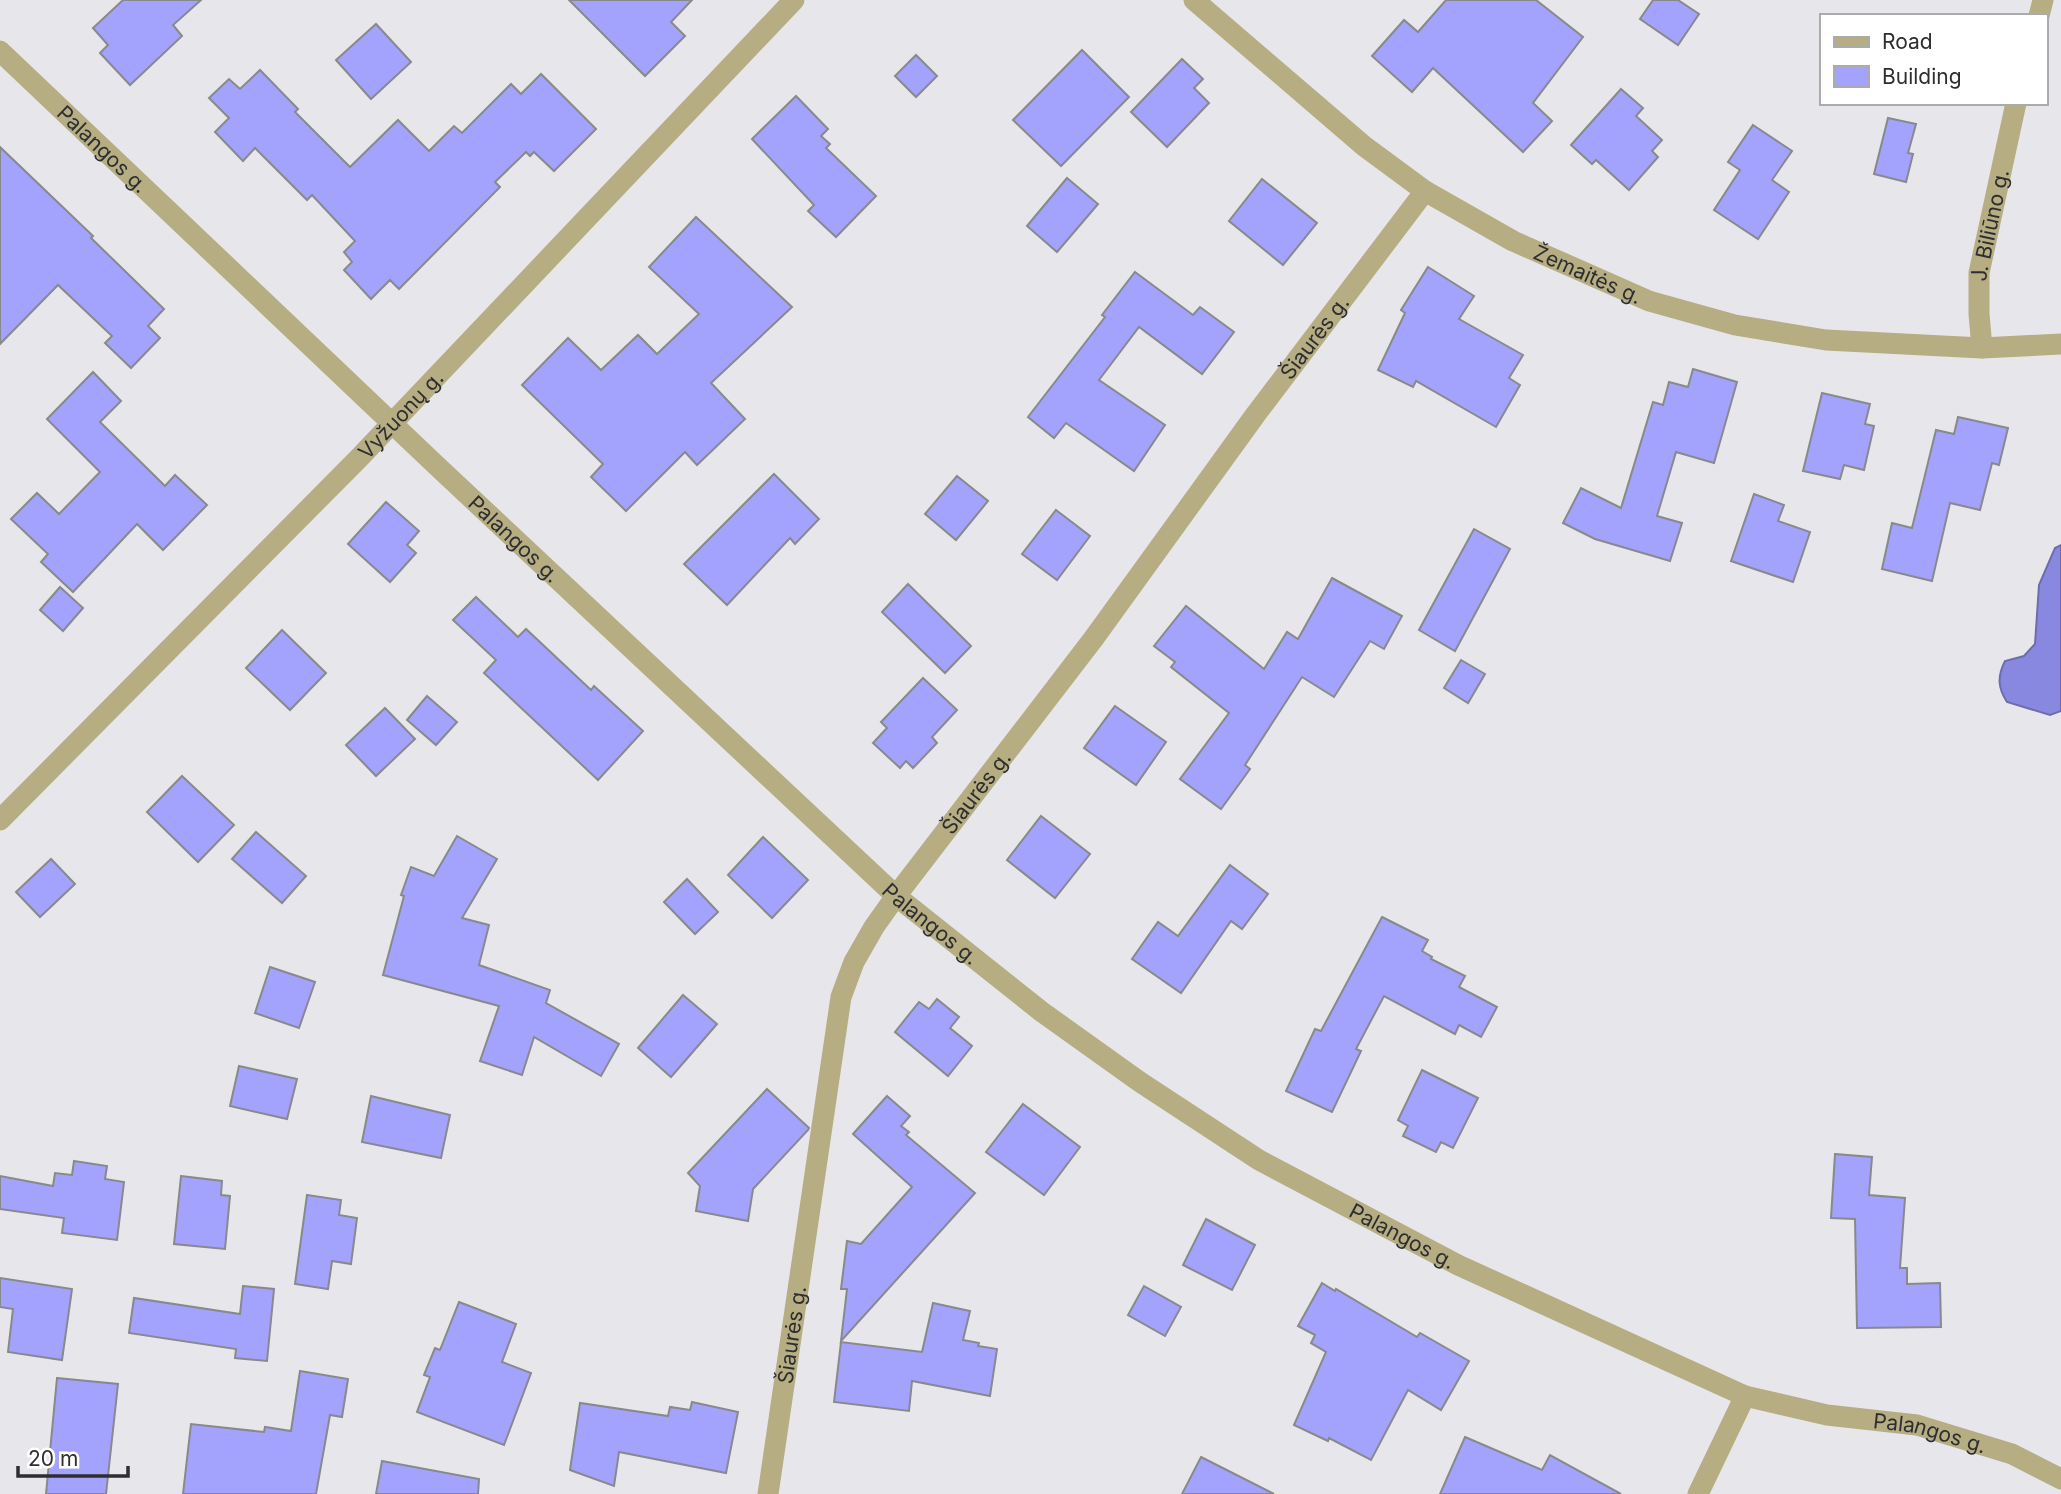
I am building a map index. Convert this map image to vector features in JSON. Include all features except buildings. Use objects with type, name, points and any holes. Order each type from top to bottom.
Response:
[{"type":"street","name":"Vyžuonų g.","points":[[0,820],[392,424],[794,0]]},
{"type":"street","name":"Žemaitės g.","points":[[1194,0],[1364,146],[1425,191],[1513,241],[1649,300],[1735,324],[1826,340],[1982,348],[2061,344]]},
{"type":"street","name":"Palangos g.","points":[[0,51],[392,424],[896,896],[1042,1012],[1140,1082],[1259,1160],[1458,1265],[1745,1396],[1827,1415],[1917,1425],[2012,1454],[2061,1479]]},
{"type":"street","name":"J. Biliūno g.","points":[[1982,348],[1979,273],[2016,105]]},
{"type":"street","name":"Šiaurės g.","points":[[768,1494],[841,997],[854,962],[896,896],[1094,638],[1256,414],[1425,191]]},
{"type":"street","points":[[1698,1494],[1745,1396]]},
{"type":"shaded area","points":[[2061,545],[2061,711],[2050,715],[2007,702],[2000,687],[2000,677],[2005,661],[2024,656],[2035,644],[2039,585],[2055,548]]}]
